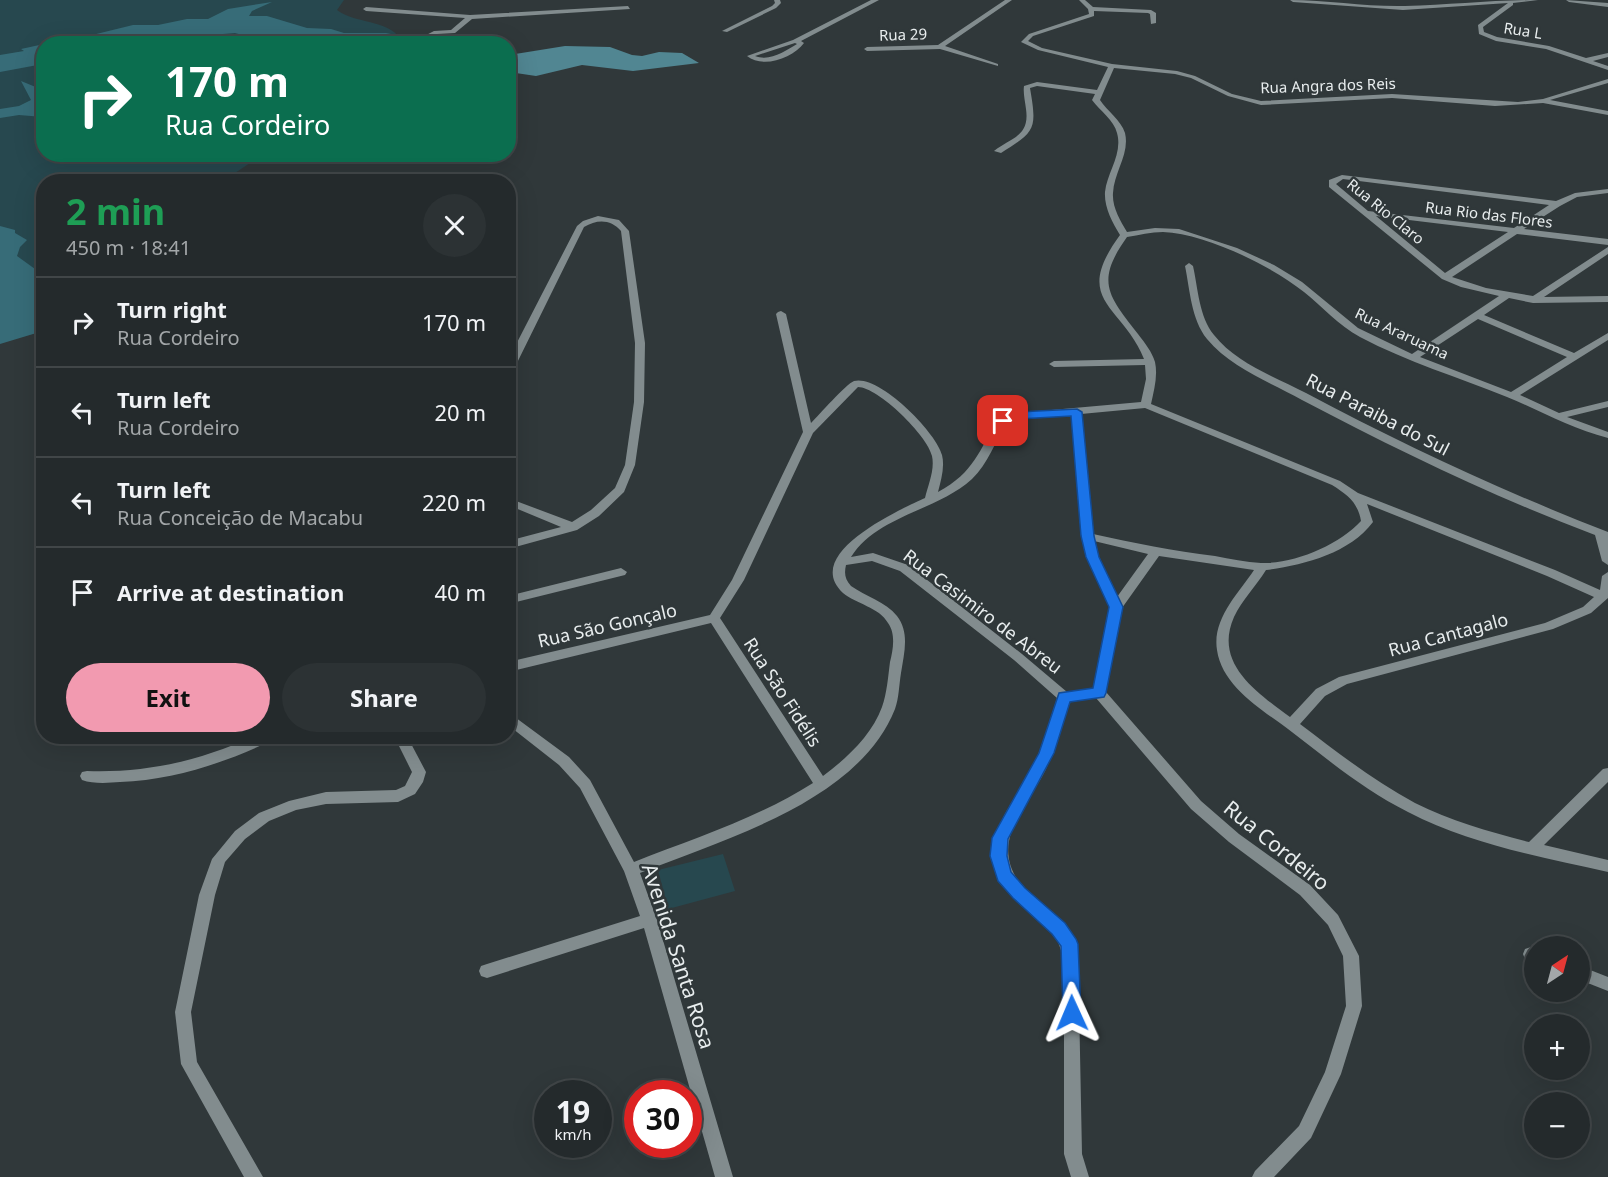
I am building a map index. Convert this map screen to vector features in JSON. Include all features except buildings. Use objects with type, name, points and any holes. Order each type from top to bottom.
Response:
[{"type":"street","points":[[725,31],[774,7],[778,3],[777,0]]},
{"type":"street","points":[[940,47],[1009,0]]},
{"type":"street","points":[[1082,0],[1091,9],[1153,12],[1153,22]]},
{"type":"street","points":[[1293,0],[1402,8],[1535,0]]},
{"type":"street","points":[[1396,0],[1402,8]]},
{"type":"street","points":[[1569,0],[1608,5]]},
{"type":"street","points":[[795,41],[801,43],[800,45],[780,56],[764,60],[750,57],[795,41],[873,1]]},
{"type":"street","name":"Rua L","points":[[1515,2],[1484,21],[1480,26],[1481,33],[1496,39],[1547,47],[1608,68]]},
{"type":"street","points":[[366,9],[470,17],[628,7]]},
{"type":"street","name":"Rua Angra dos Reis","points":[[1091,9],[1092,15],[1086,18],[1026,38],[1024,42],[1040,49],[1112,66],[1175,72],[1193,77],[1230,95],[1261,103],[1392,96],[1495,104],[1518,104],[1543,100],[1608,113]]},
{"type":"street","points":[[428,36],[436,32],[453,32],[470,17]]},
{"type":"street","points":[[940,47],[996,65]]},
{"type":"street","name":"Rua 29","points":[[867,49],[940,47]]},
{"type":"street","points":[[1587,60],[1608,55]]},
{"type":"street","points":[[1112,66],[1096,100],[1121,130],[1123,142],[1109,193],[1114,217],[1124,235],[1107,258],[1102,276],[1108,302],[1142,346],[1150,362],[1146,405]]},
{"type":"street","points":[[1543,100],[1608,81]]},
{"type":"street","points":[[998,151],[1025,135],[1030,129],[1032,123],[1026,87],[1029,85],[1099,92]]},
{"type":"street","name":"Rua Rio Claro","points":[[1557,204],[1342,177],[1332,182],[1332,186],[1445,277],[1506,296],[1533,300],[1608,299]]},
{"type":"street","points":[[1445,277],[1557,204],[1575,195],[1608,191]]},
{"type":"street","name":"Rua Rio das Flores","points":[[1368,213],[1608,242]]},
{"type":"street","points":[[516,355],[581,226],[596,219],[614,221],[621,225],[625,231],[640,343],[639,402],[630,465],[620,490],[596,513],[573,527],[516,543]]},
{"type":"street","name":"Rua Araruama","points":[[1124,235],[1152,230],[1176,231],[1250,256],[1298,283],[1332,314],[1354,330],[1412,358],[1513,395],[1558,416],[1608,435]]},
{"type":"street","points":[[1533,300],[1608,250]]},
{"type":"street","name":"Rua Paraiba do Sul","points":[[1189,266],[1204,328],[1214,342],[1239,361],[1359,426],[1455,472],[1604,535]]},
{"type":"street","points":[[1412,358],[1506,296]]},
{"type":"street","points":[[781,314],[808,432]]},
{"type":"street","points":[[1477,315],[1574,357]]},
{"type":"street","points":[[1513,395],[1608,336]]},
{"type":"street","points":[[1054,364],[1150,362]]},
{"type":"street","points":[[714,618],[738,580],[808,432],[850,387],[863,383],[871,386],[922,430],[937,451],[937,471],[930,499]]},
{"type":"street","points":[[1558,416],[1608,404]]},
{"type":"street","points":[[631,870],[791,804],[822,785],[876,733],[889,707],[900,639],[898,625],[888,614],[845,589],[839,580],[838,571],[842,561],[851,547],[866,534],[959,484],[978,468],[1003,421],[1018,416],[1146,405],[1336,483],[1357,496],[1541,568],[1603,596],[1607,588],[1608,576]]},
{"type":"street","points":[[1077,412],[1087,536],[1092,557],[1116,607]]},
{"type":"street","points":[[1087,536],[1156,552],[1262,567],[1288,564],[1320,554],[1359,532],[1367,522],[1366,510],[1357,496]]},
{"type":"street","points":[[516,504],[573,527]]},
{"type":"street","points":[[1604,535],[1608,561]]},
{"type":"street","points":[[1080,1177],[1073,1154],[1072,966],[1069,944],[1059,929],[1019,893],[1004,876],[998,856],[1000,838],[1046,753],[1064,697],[1099,693],[1116,607],[1156,552]]},
{"type":"street","name":"Rua Casimiro de Abreu","points":[[842,561],[873,557],[904,568],[1018,657],[1064,697]]},
{"type":"street","points":[[1262,567],[1249,588],[1232,608],[1223,628],[1223,651],[1232,671],[1256,698],[1377,788],[1428,816],[1481,836],[1608,866]]},
{"type":"street","points":[[516,598],[621,572]]},
{"type":"street","name":"Rua Cantagalo","points":[[1292,725],[1311,699],[1325,687],[1549,626],[1587,610],[1603,596]]},
{"type":"street","name":"Rua São Gonçalo","points":[[516,665],[714,618]]},
{"type":"street","name":"Rua São Fidélis","points":[[714,618],[822,785]]},
{"type":"street","name":"Rua Cordeiro","points":[[1099,693],[1196,805],[1234,838],[1305,890],[1334,920],[1351,956],[1354,1006],[1333,1074],[1305,1132],[1261,1177]]},
{"type":"street","name":"Avenida Santa Rosa","points":[[516,723],[564,761],[585,784],[631,870],[649,920],[724,1177]]},
{"type":"street","points":[[87,776],[122,779],[168,772],[215,759],[250,744]]},
{"type":"street","points":[[254,1177],[189,1064],[183,1012],[207,895],[219,859],[240,835],[264,817],[294,805],[326,798],[385,798],[398,796],[410,790],[417,782],[419,772],[403,744]]},
{"type":"street","points":[[1532,848],[1608,773]]},
{"type":"street","points":[[487,971],[649,920]]},
{"type":"street","points":[[1590,977],[1608,984]]},
{"type":"shaded area","points":[[0,0],[344,0],[337,10],[353,18],[387,28],[398,36],[36,36],[36,162],[252,162],[234,174],[36,174],[36,333],[0,343]]},
{"type":"shaded area","points":[[272,2],[252,11],[249,16],[267,16],[307,28],[331,29],[344,33],[386,33],[392,36],[246,36],[235,33],[215,36],[88,36],[133,25],[158,25],[187,19],[208,19],[228,9]]},
{"type":"shaded area","points":[[36,46],[36,65],[0,72],[0,55],[24,51],[21,49]]},
{"type":"shaded area","points":[[565,46],[610,47],[642,56],[659,52],[682,53],[699,63],[633,71],[582,65],[536,76],[516,73],[516,54]]},
{"type":"shaded area","points":[[21,81],[36,87],[36,116],[19,115],[0,118],[0,109],[19,106],[31,100]]},
{"type":"shaded area","points":[[0,226],[15,230],[15,233],[27,240],[20,247],[17,256],[36,272],[36,333],[0,344]]},
{"type":"shaded area","points":[[723,854],[735,891],[668,909],[658,870]]},
{"type":"route","points":[[1003,421],[1018,416],[1077,412],[1087,536],[1092,557],[1116,607],[1099,693],[1064,697],[1046,753],[1000,838],[998,856],[1004,876],[1019,893],[1059,929],[1069,944],[1072,966],[1072,1013]]}]
